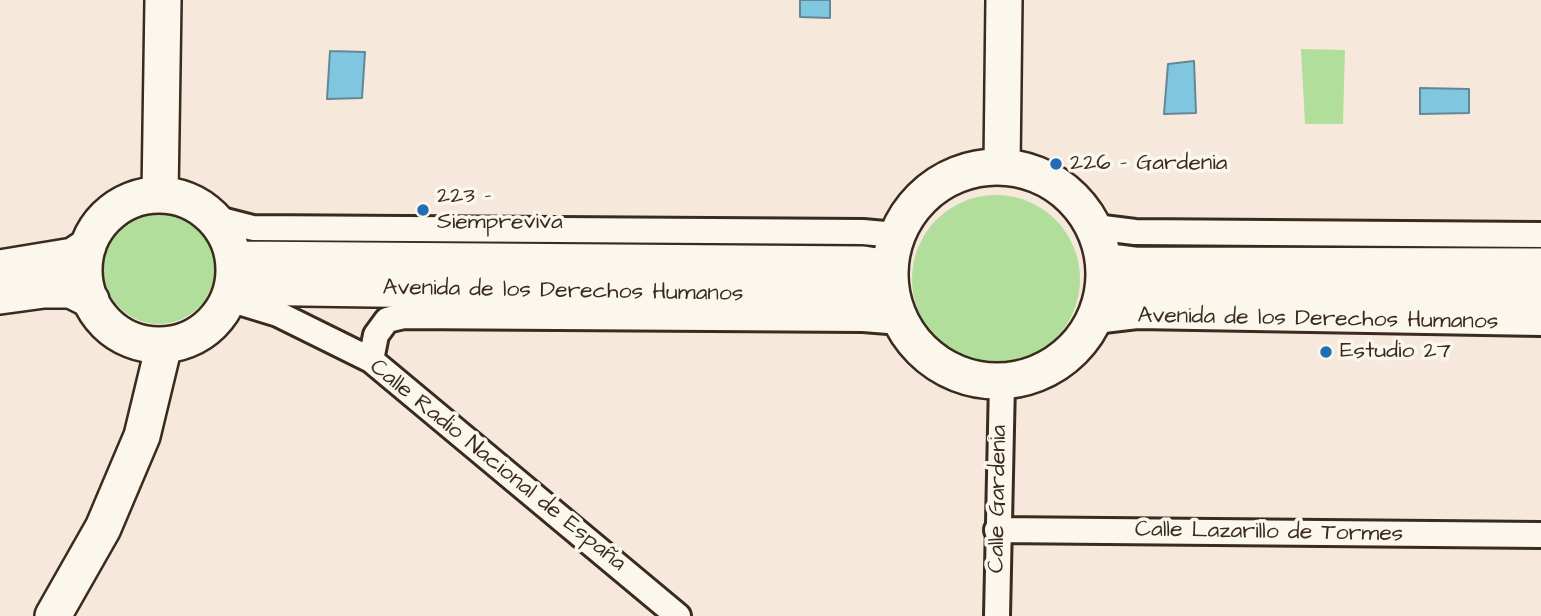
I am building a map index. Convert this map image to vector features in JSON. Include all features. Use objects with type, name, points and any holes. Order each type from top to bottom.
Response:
[{"type":"main road","points":[[160,195],[163,0]]},
{"type":"main road","points":[[1002,166],[1004,0]]},
{"type":"main road","points":[[1002,166],[1031,172],[1056,184],[1079,203],[1094,227],[1104,261],[1099,309],[1078,345],[1056,364],[1030,377],[1002,382],[971,378],[943,367],[918,347],[895,281],[913,206],[938,184],[969,170],[1002,166]]},
{"type":"main road","points":[[160,195],[180,197],[214,218],[227,237],[232,282],[218,317],[203,331],[185,341],[164,345],[141,343],[120,334],[103,319],[91,300],[85,274],[88,246],[99,225],[115,209],[136,198],[160,195]]},
{"type":"main road","points":[[0,268],[73,256],[88,246]]},
{"type":"main road","points":[[1104,261],[1135,265],[1541,266]]},
{"type":"main road","name":"Avenida de los Derechos Humanos","points":[[232,282],[862,296],[895,281]]},
{"type":"main road","points":[[0,296],[44,290],[71,290],[91,300]]},
{"type":"main road","name":"Avenida de los Derechos Humanos","points":[[1099,309],[1134,291],[1541,295]]},
{"type":"main road","points":[[52,616],[103,528],[142,436],[164,345]]},
{"type":"street","points":[[214,218],[253,228],[849,232],[895,281]]},
{"type":"street","points":[[1094,227],[1135,232],[1541,235]]},
{"type":"street","name":"Avenida de los Derechos Humanos","points":[[371,360],[376,335],[387,320],[404,316],[849,319],[895,281]]},
{"type":"street","name":"Calle Radio Nacional de España","points":[[232,282],[278,314],[371,360],[678,616]]},
{"type":"street","name":"Avenida de los Derechos Humanos","points":[[1099,309],[1137,316],[1541,323]]},
{"type":"street","name":"Calle Gardenia","points":[[997,616],[1002,382]]},
{"type":"street","name":"Calle Lazarillo de Tormes","points":[[997,530],[1541,535]]},
{"type":"green space","points":[[1301,49],[1345,50],[1343,124],[1305,124]]},
{"type":"green space","points":[[996,195],[1028,202],[1055,220],[1073,247],[1080,279],[1073,311],[1055,338],[1028,356],[996,363],[964,356],[937,338],[919,311],[912,279],[919,247],[937,220],[964,202]]},
{"type":"green space","points":[[159,212],[180,216],[199,228],[211,247],[215,268],[211,289],[199,308],[180,320],[159,324],[138,320],[119,308],[107,289],[103,268],[107,247],[119,228],[138,216]]},
{"type":"water","points":[[800,0],[830,0],[830,18],[800,17]]},
{"type":"water","points":[[330,51],[365,52],[362,98],[327,99]]},
{"type":"water","points":[[1194,61],[1196,113],[1164,114],[1168,64]]},
{"type":"water","points":[[1420,88],[1469,89],[1469,113],[1420,114]]},
{"type":"place","name":"226 - Gardenia","points":[[1056,164]]},
{"type":"place","name":"223 - Siempreviva","points":[[423,210]]},
{"type":"place","name":"Estudio 27","points":[[1326,352]]}]
